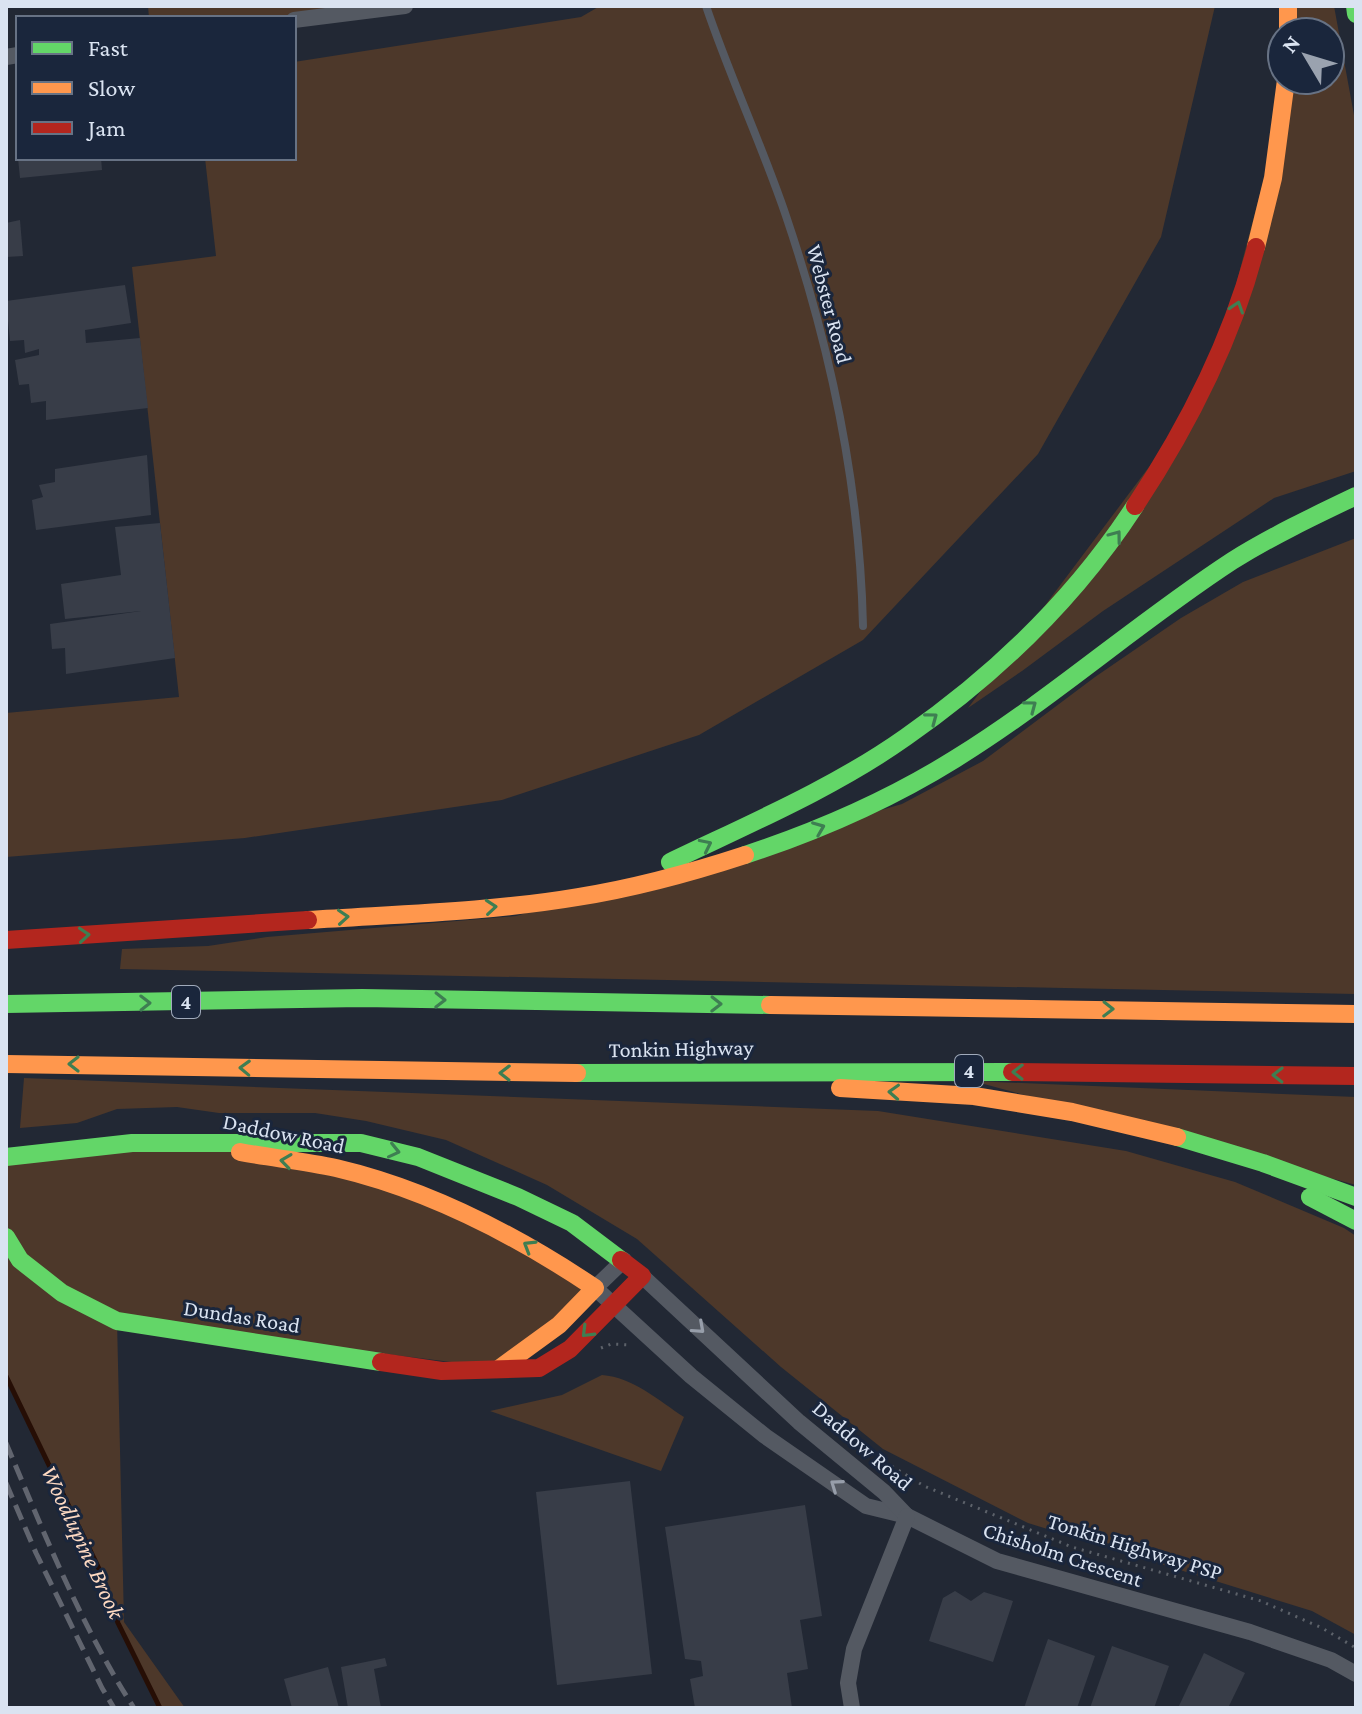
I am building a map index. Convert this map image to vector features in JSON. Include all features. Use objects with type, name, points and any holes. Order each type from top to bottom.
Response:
[{"type":"main road","points":[[1355,6],[1356,14]]},
{"type":"main road","points":[[611,891],[819,790],[905,738],[979,681],[1040,625],[1091,569],[1173,452],[1230,330],[1271,191],[1285,96]]},
{"type":"main road","points":[[6,940],[498,907],[611,891],[735,860],[823,827],[936,771],[1013,720],[1229,564],[1291,528],[1356,496]]},
{"type":"main road","points":[[1229,564],[1324,523],[1356,514]]},
{"type":"main road","name":"Tonkin Highway","points":[[8,1004],[362,998],[1356,1014]]},
{"type":"main road","name":"Tonkin Highway","points":[[14,1064],[328,1071],[583,1073],[897,1070],[1356,1076]]},
{"type":"main road","points":[[583,1073],[972,1096],[1130,1125],[1224,1149],[1356,1197]]},
{"type":"main road","points":[[1130,1125],[1228,1160],[1320,1201],[1356,1221]]},
{"type":"main road","name":"Daddow Road","points":[[205,1141],[270,1159],[345,1169],[415,1190],[506,1232],[595,1288]]},
{"type":"main road","name":"Daddow Road","points":[[10,1157],[132,1143],[361,1143],[418,1157],[518,1197],[572,1223],[642,1276]]},
{"type":"main road","name":"Dundas Road","points":[[6,1237],[20,1260],[62,1293],[117,1321],[442,1371],[539,1368],[570,1349],[642,1276]]},
{"type":"main road","points":[[500,1368],[559,1325],[595,1288]]},
{"type":"street","points":[[296,20],[405,6]]},
{"type":"street","points":[[595,1288],[624,1260]]},
{"type":"street","name":"Daddow Road","points":[[642,1276],[799,1422],[884,1492],[907,1516]]},
{"type":"street","name":"Daddow Road","points":[[595,1288],[691,1376],[765,1436],[866,1506],[907,1516]]},
{"type":"street","points":[[852,1708],[848,1683],[854,1649],[907,1516]]},
{"type":"street","name":"Chisholm Crescent","points":[[907,1516],[997,1561],[1250,1632],[1331,1660],[1356,1674]]},
{"type":"lane","name":"Webster Road","points":[[706,6],[785,213],[821,326],[862,563],[863,626]]},
{"type":"path","points":[[590,1351],[611,1344],[633,1345]]},
{"type":"path","name":"Tonkin Highway PSP","points":[[842,1434],[937,1491],[1072,1547],[1261,1601],[1322,1628],[1356,1648]]},
{"type":"shaded area","points":[[148,6],[348,6],[296,18],[149,16]]},
{"type":"shaded area","points":[[600,6],[1215,6],[1161,237],[1038,454],[863,640],[699,735],[502,800],[245,838],[6,857],[6,713],[179,697],[132,267],[216,256],[205,160],[296,160],[296,62],[581,17]]},
{"type":"shaded area","points":[[1294,6],[1334,6],[1336,16],[1294,16]]},
{"type":"shaded area","points":[[1346,71],[1356,126],[1356,471],[1274,498],[1103,611],[968,708],[1209,387],[1286,96],[1346,96]]},
{"type":"shaded area","points":[[1356,538],[1356,994],[120,969],[122,949],[208,946],[267,937],[516,916],[902,804],[983,761],[1095,677],[1181,618],[1243,582]]},
{"type":"shaded area","points":[[24,1078],[878,1111],[1126,1151],[1235,1182],[1344,1228],[1356,1236],[1356,1635],[1312,1611],[1028,1523],[883,1449],[781,1367],[637,1239],[547,1185],[446,1140],[366,1121],[315,1113],[219,1113],[177,1107],[117,1109],[77,1123],[20,1128]]},
{"type":"shaded area","points":[[973,1081],[1356,1097],[1356,1185]]},
{"type":"shaded area","points":[[205,1141],[415,1190],[595,1288],[500,1368],[117,1321],[124,1622],[185,1708],[160,1708],[118,1623],[102,1575],[6,1376],[6,1157]]},
{"type":"shaded area","points":[[602,1375],[635,1385],[684,1417],[661,1471],[490,1411],[562,1395]]},
{"type":"building","points":[[18,160],[101,160],[102,170],[20,178]]},
{"type":"building","points":[[20,220],[23,256],[6,257],[6,223]]},
{"type":"building","points":[[125,285],[131,323],[85,330],[86,343],[140,338],[148,408],[46,420],[46,401],[31,403],[29,384],[19,385],[15,360],[39,355],[39,349],[25,353],[24,340],[10,341],[6,301]]},
{"type":"building","points":[[147,455],[151,515],[36,530],[32,500],[43,497],[39,485],[55,482],[55,469]]},
{"type":"building","points":[[160,523],[175,658],[66,674],[65,648],[52,649],[50,624],[141,611],[65,619],[61,584],[121,575],[115,527]]},
{"type":"building","points":[[630,1481],[652,1674],[557,1685],[536,1492]]},
{"type":"building","points":[[805,1505],[822,1616],[800,1620],[808,1669],[787,1673],[792,1708],[695,1708],[690,1679],[703,1676],[701,1661],[685,1659],[665,1527]]},
{"type":"building","points":[[955,1591],[971,1601],[984,1592],[1013,1601],[993,1662],[929,1641],[943,1598]]},
{"type":"building","points":[[1048,1639],[1095,1656],[1077,1708],[1024,1708]]},
{"type":"building","points":[[1112,1646],[1169,1666],[1154,1708],[1090,1708]]},
{"type":"building","points":[[1204,1653],[1245,1673],[1228,1708],[1178,1708]]},
{"type":"building","points":[[385,1658],[387,1666],[374,1669],[381,1708],[348,1708],[341,1667]]},
{"type":"building","points":[[328,1667],[339,1708],[292,1708],[284,1679]]},
{"type":"waterway","name":"Woodlupine Brook","points":[[6,1376],[102,1575],[118,1623],[160,1708]]},
{"type":"railway","points":[[6,1443],[80,1612],[134,1708]]},
{"type":"railway","points":[[6,1483],[36,1553],[114,1708]]},
{"type":"traffic: fast","points":[[1355,6],[1356,14]]},
{"type":"traffic: fast","points":[[745,855],[853,813],[930,774],[991,736],[1232,561],[1356,496]]},
{"type":"traffic: fast","points":[[670,862],[850,773],[939,713],[1002,661],[1060,603],[1112,540],[1135,506]]},
{"type":"traffic: fast","points":[[6,1004],[362,998],[770,1005]]},
{"type":"traffic: fast","points":[[577,1073],[1012,1072]]},
{"type":"traffic: fast","points":[[1177,1137],[1263,1163],[1356,1197]]},
{"type":"traffic: fast","points":[[6,1157],[132,1143],[361,1143],[418,1157],[518,1197],[572,1223],[621,1260]]},
{"type":"traffic: fast","points":[[1310,1197],[1356,1221]]},
{"type":"traffic: fast","points":[[6,1237],[20,1260],[62,1293],[117,1321],[381,1362]]},
{"type":"traffic: slow","points":[[1288,6],[1288,16]]},
{"type":"traffic: slow","points":[[1256,247],[1273,178],[1284,96]]},
{"type":"traffic: slow","points":[[308,920],[545,902],[641,885],[745,855]]},
{"type":"traffic: slow","points":[[770,1005],[1356,1014]]},
{"type":"traffic: slow","points":[[6,1064],[577,1073]]},
{"type":"traffic: slow","points":[[840,1088],[974,1096],[1072,1112],[1177,1137]]},
{"type":"traffic: slow","points":[[240,1152],[336,1168],[405,1189],[471,1216],[595,1288],[559,1325],[500,1368]]},
{"type":"traffic: jam","points":[[1135,506],[1173,445],[1221,349],[1256,247]]},
{"type":"traffic: jam","points":[[6,940],[308,920]]},
{"type":"traffic: jam","points":[[1012,1072],[1356,1076]]},
{"type":"traffic: jam","points":[[381,1362],[442,1371],[539,1368],[570,1349],[642,1276],[621,1260]]}]
